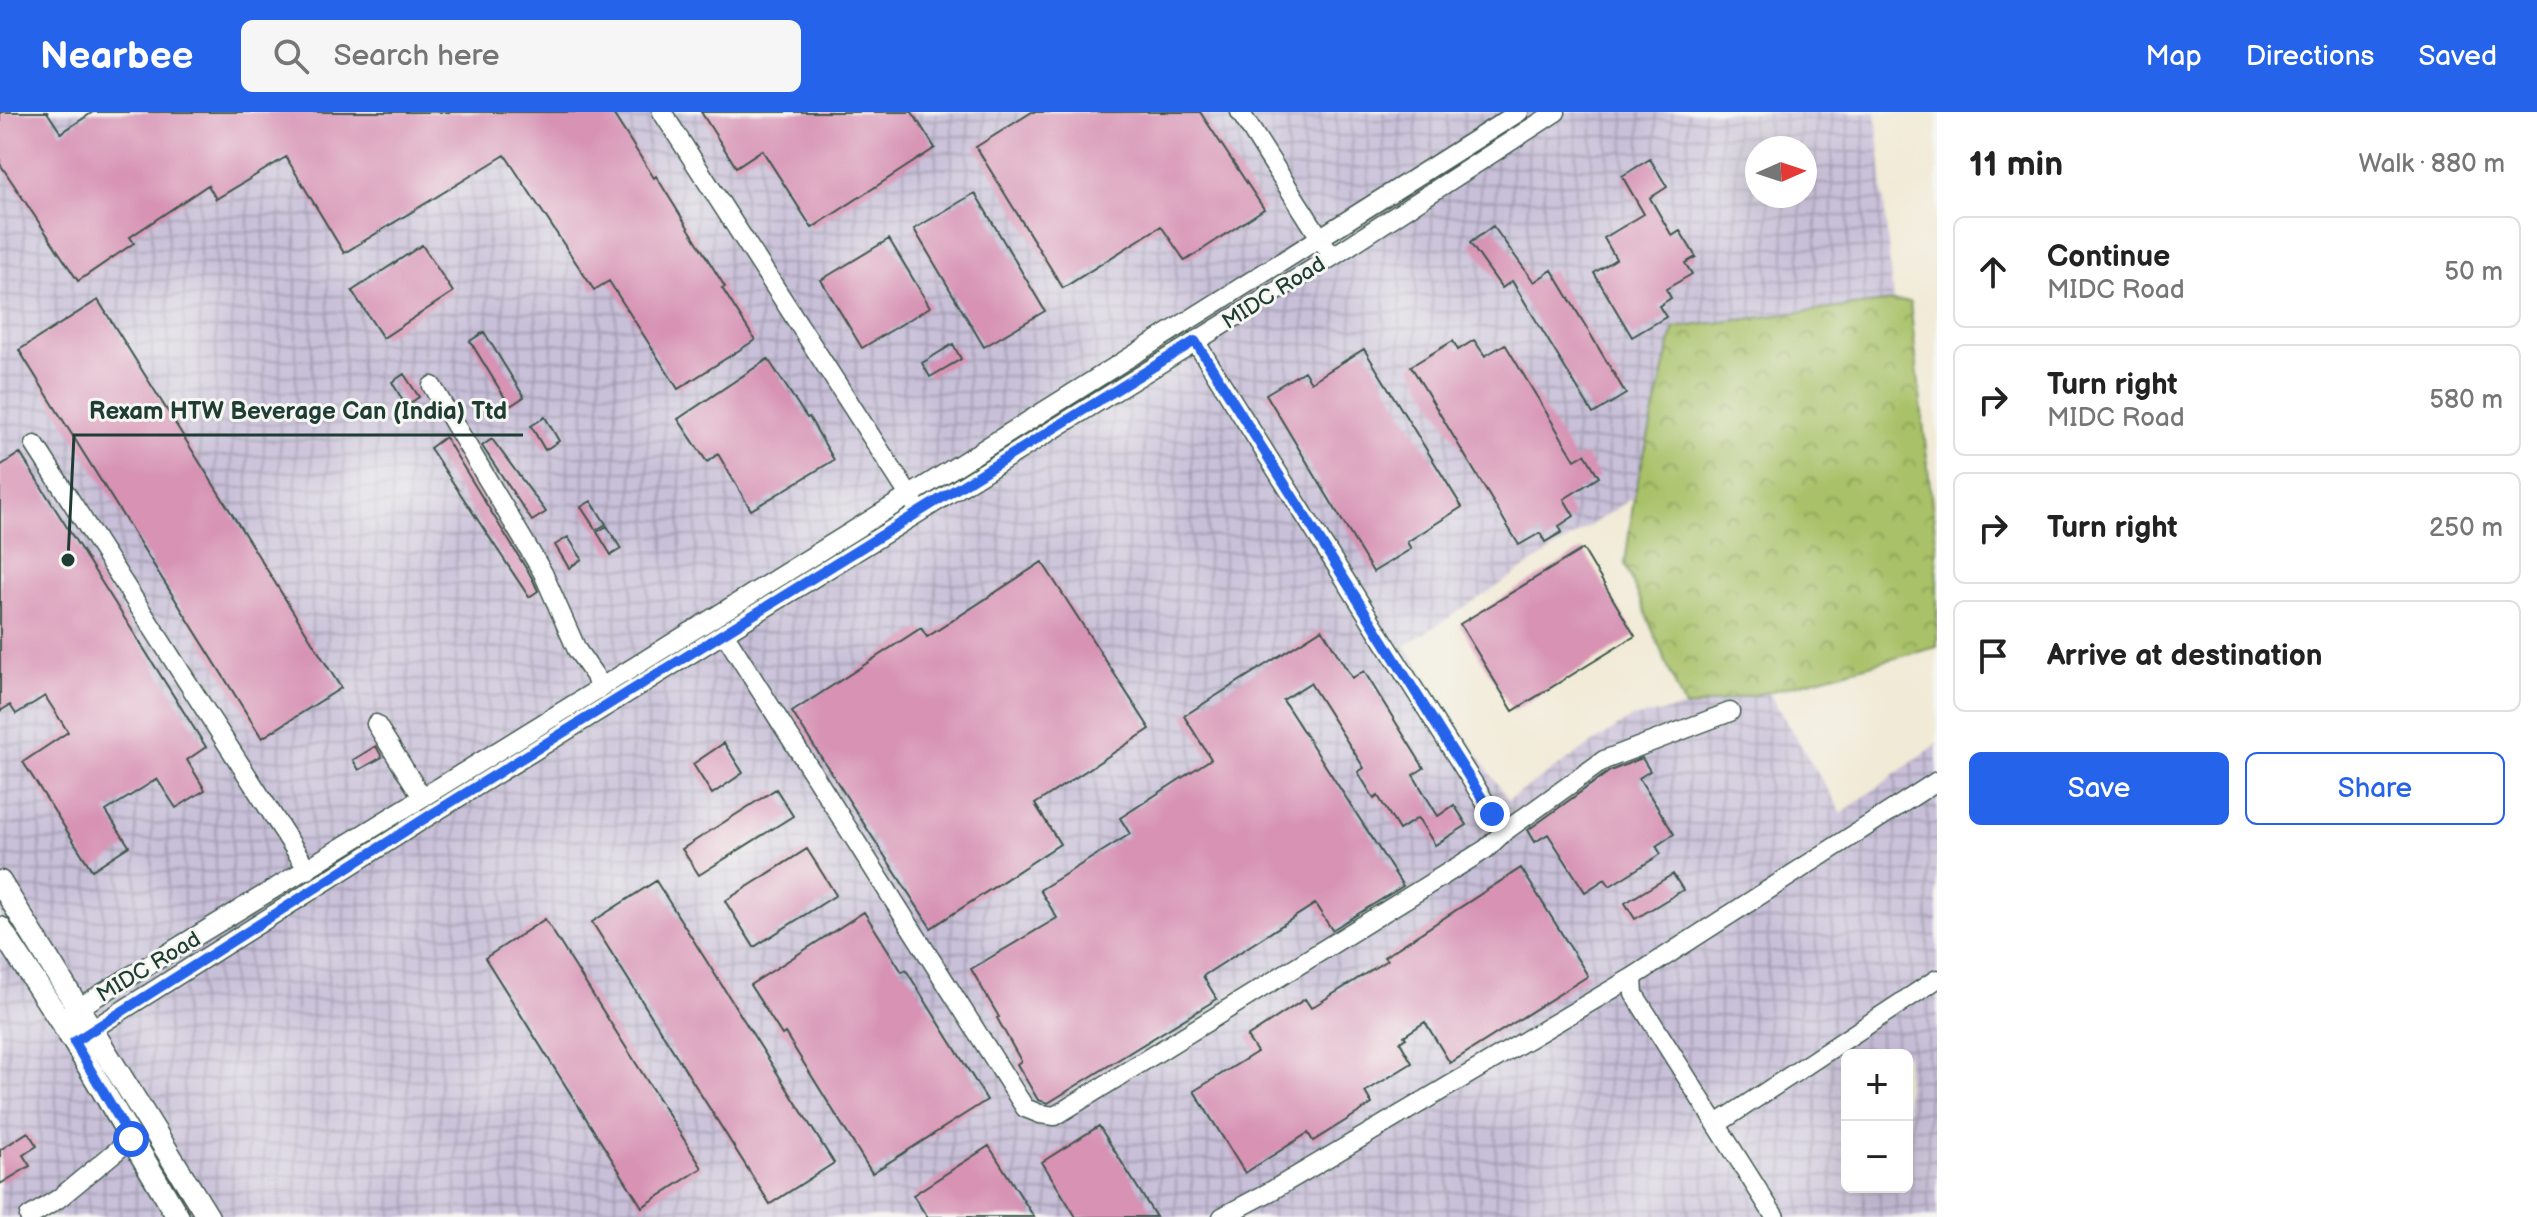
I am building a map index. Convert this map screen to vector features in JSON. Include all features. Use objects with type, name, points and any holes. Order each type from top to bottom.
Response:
[{"type":"main road","name":"MIDC Road","points":[[0,882],[208,1217]]},
{"type":"main road","points":[[0,928],[74,1042],[178,1217]]},
{"type":"street","points":[[662,112],[914,502]]},
{"type":"street","points":[[1240,112],[1332,257]]},
{"type":"street","name":"MIDC Road","points":[[74,1042],[724,633],[914,502],[1519,112]]},
{"type":"street","name":"MIDC Road","points":[[59,1020],[599,689],[914,502],[1195,341],[1332,257],[1556,112]]},
{"type":"street","points":[[1195,341],[1504,832]]},
{"type":"street","points":[[432,386],[543,573],[577,650],[595,676],[599,689]]},
{"type":"street","points":[[35,445],[308,870]]},
{"type":"street","points":[[724,633],[1025,1108],[1055,1116],[1486,849],[1504,832],[1604,760],[1730,712]]},
{"type":"street","points":[[376,724],[422,797]]},
{"type":"street","points":[[1222,1217],[1633,977],[1937,781]]},
{"type":"street","points":[[1633,977],[1634,994],[1775,1217]]},
{"type":"street","points":[[1717,1124],[1937,979]]},
{"type":"street","points":[[29,1217],[58,1199],[131,1139]]},
{"type":"shaded area","points":[[0,112],[1876,112],[1893,301],[1674,328],[1634,497],[1405,646],[1508,800],[1631,718],[1768,692],[1842,813],[1937,744],[1937,1217],[0,1217]]},
{"type":"green space","points":[[1893,301],[1910,302],[1937,550],[1937,647],[1768,692],[1685,708],[1625,564],[1634,497],[1674,328]]},
{"type":"building","points":[[0,112],[47,112],[61,133],[93,112],[612,112],[654,178],[656,176],[755,340],[678,389],[609,281],[594,290],[505,155],[344,253],[286,157],[216,199],[208,185],[130,237],[134,243],[78,281],[0,164]]},
{"type":"building","points":[[701,112],[912,112],[935,148],[812,228],[762,150],[736,167]]},
{"type":"building","points":[[1032,112],[1200,112],[1264,209],[1185,261],[1161,226],[1063,288],[976,147]]},
{"type":"building","points":[[1650,159],[1667,187],[1650,198],[1672,236],[1680,231],[1696,257],[1685,263],[1692,274],[1666,289],[1671,298],[1659,306],[1666,317],[1632,337],[1594,273],[1616,259],[1604,238],[1644,214],[1622,176]]},
{"type":"building","points":[[975,193],[1045,311],[984,347],[914,229]]},
{"type":"building","points":[[1493,226],[1534,282],[1552,270],[1626,394],[1593,414],[1512,281],[1502,288],[1470,243]]},
{"type":"building","points":[[889,239],[930,307],[862,348],[821,280]]},
{"type":"building","points":[[422,245],[453,292],[383,338],[352,291]]},
{"type":"building","points":[[98,300],[341,688],[262,738],[19,350]]},
{"type":"building","points":[[484,332],[524,397],[510,406],[470,341]]},
{"type":"building","points":[[1474,340],[1485,356],[1505,344],[1575,460],[1585,454],[1599,477],[1564,499],[1574,516],[1559,526],[1562,532],[1545,542],[1540,533],[1519,545],[1411,366],[1453,341],[1458,350]]},
{"type":"building","points":[[953,344],[961,359],[930,377],[922,363]]},
{"type":"building","points":[[1364,349],[1462,507],[1407,542],[1411,549],[1373,572],[1266,394],[1304,371],[1311,382]]},
{"type":"building","points":[[768,359],[809,417],[834,460],[751,510],[718,454],[707,462],[678,419]]},
{"type":"building","points":[[404,374],[419,397],[406,406],[392,382]]},
{"type":"building","points":[[545,417],[559,441],[545,450],[531,426]]},
{"type":"building","points":[[445,437],[532,578],[538,591],[529,597],[430,448]]},
{"type":"building","points":[[492,439],[546,512],[532,521],[482,446]]},
{"type":"building","points":[[20,453],[206,747],[187,760],[205,790],[176,808],[157,779],[106,811],[129,846],[92,870],[23,762],[68,732],[45,696],[16,714],[10,705],[0,711],[0,466]]},
{"type":"building","points":[[591,501],[606,524],[596,530],[581,507]]},
{"type":"building","points":[[607,526],[621,549],[611,555],[597,532]]},
{"type":"building","points":[[568,537],[582,559],[569,568],[555,545]]},
{"type":"building","points":[[1583,549],[1635,636],[1513,711],[1460,624]]},
{"type":"building","points":[[1042,562],[1150,729],[1035,804],[1060,844],[931,928],[792,712],[921,628],[927,637]]},
{"type":"building","points":[[1322,629],[1352,678],[1364,671],[1424,768],[1413,775],[1438,816],[1454,805],[1467,825],[1435,845],[1418,818],[1399,830],[1378,796],[1374,799],[1358,772],[1364,768],[1310,683],[1283,700],[1403,886],[1332,930],[1315,904],[1203,976],[1217,999],[1048,1103],[1038,1100],[1017,1064],[1021,1061],[999,1017],[971,969],[1057,918],[1040,890],[1130,834],[1120,818],[1211,759],[1184,716]]},
{"type":"building","points":[[724,743],[743,773],[712,794],[693,764]]},
{"type":"building","points":[[376,746],[382,757],[359,770],[353,760]]},
{"type":"building","points":[[1642,758],[1650,771],[1639,778],[1674,834],[1656,846],[1661,854],[1610,886],[1605,879],[1585,892],[1548,834],[1535,842],[1528,830],[1610,771]]},
{"type":"building","points":[[776,789],[793,816],[699,875],[682,849]]},
{"type":"building","points":[[807,849],[836,895],[754,947],[725,901]]},
{"type":"building","points":[[1521,868],[1588,976],[1450,1063],[1425,1022],[1400,1042],[1412,1063],[1365,1092],[1372,1104],[1313,1141],[1308,1133],[1245,1173],[1194,1091],[1257,1052],[1247,1037],[1305,999],[1311,1008]]},
{"type":"building","points":[[1673,874],[1683,890],[1635,919],[1625,903]]},
{"type":"building","points":[[656,881],[834,1163],[770,1204],[592,922]]},
{"type":"building","points":[[864,912],[902,972],[906,970],[987,1100],[872,1173],[785,1033],[782,1035],[750,985]]},
{"type":"building","points":[[545,919],[702,1168],[642,1207],[485,958]]},
{"type":"building","points":[[1099,1126],[1156,1217],[1076,1217],[1042,1162]]},
{"type":"building","points":[[28,1132],[37,1146],[23,1155],[30,1166],[0,1184],[0,1150]]},
{"type":"building","points":[[989,1146],[1034,1217],[927,1217],[913,1195]]},
{"type":"place","name":"Rexam HTW Beverage Can (India) Ttd","points":[[68,560]]},
{"type":"route","points":[[131,1139],[74,1042],[432,814],[1195,341],[1492,814]]}]
